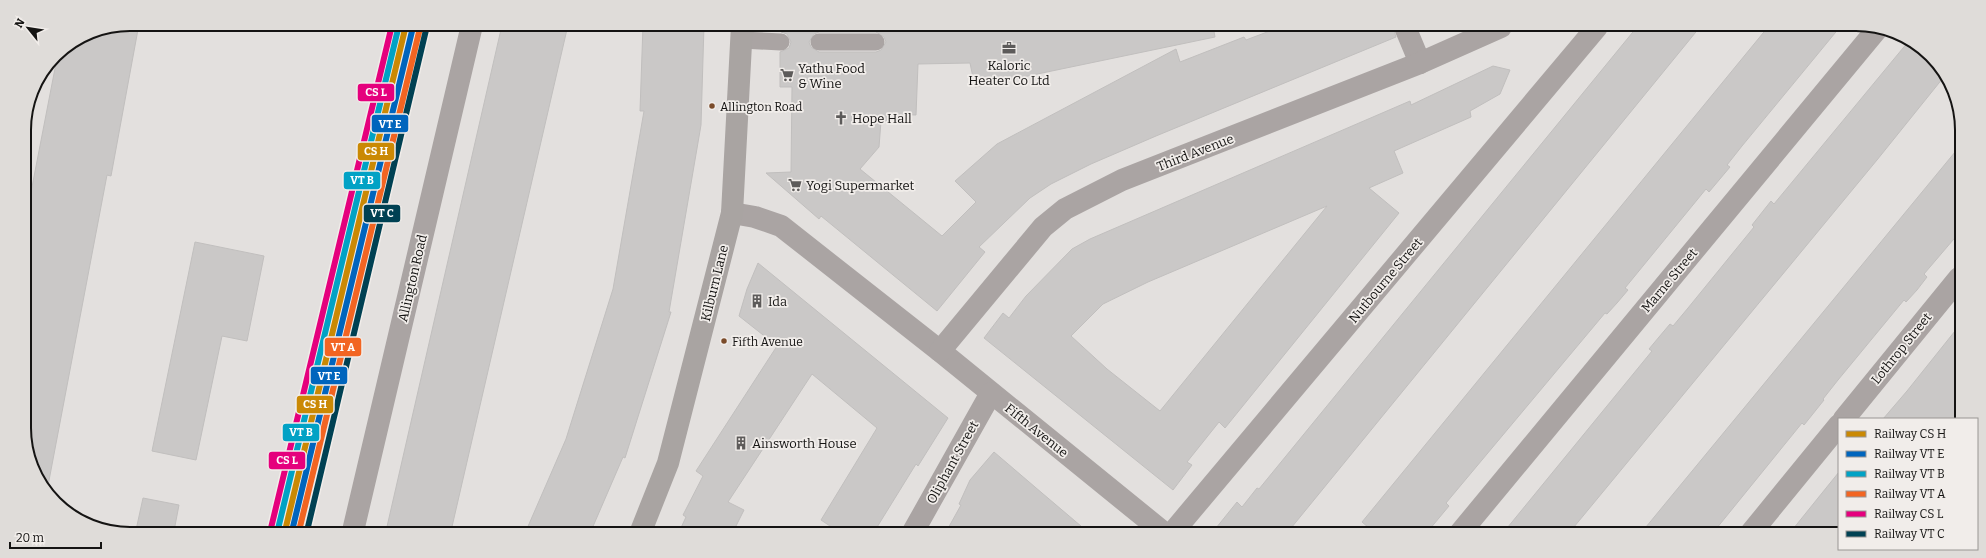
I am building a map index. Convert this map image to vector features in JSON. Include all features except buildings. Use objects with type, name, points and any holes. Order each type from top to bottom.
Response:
[{"type":"main road","name":"Kilburn Lane","points":[[643,527],[668,463],[732,213],[742,33]]},
{"type":"street","name":"Allington Road","points":[[354,527],[471,31]]},
{"type":"street","points":[[1406,31],[1420,63]]},
{"type":"street","name":"Third Avenue","points":[[940,351],[1043,227],[1065,210],[1122,180],[1420,63],[1492,31]]},
{"type":"street","name":"Nutbourne Street","points":[[1177,527],[1594,31]]},
{"type":"street","name":"Marne Street","points":[[1465,527],[1874,33]]},
{"type":"street","name":"Fifth Avenue","points":[[732,213],[755,217],[781,226],[940,351],[1157,527]]},
{"type":"street","name":"Lothrop Street","points":[[1845,418],[1955,283]]},
{"type":"street","name":"Oliphant Street","points":[[916,527],[991,393]]},
{"type":"street","points":[[1756,527],[1838,425]]},
{"type":"lane","points":[[742,33],[781,42]]},
{"type":"lane","points":[[819,42],[876,42]]},
{"type":"transit line","points":[[271,527],[391,31]]},
{"type":"transit line","points":[[278,527],[398,31]]},
{"type":"transit line","points":[[286,527],[405,31]]},
{"type":"transit line","points":[[293,527],[412,31]]},
{"type":"transit line","points":[[300,527],[419,31]]},
{"type":"transit line","points":[[308,527],[426,31]]},
{"type":"place","name":"Kaloric Heater Co Ltd","points":[[1009,48]]},
{"type":"place","name":"Yathu Food & Wine","points":[[787,75]]},
{"type":"place","name":"Allington Road","points":[[712,106]]},
{"type":"place","name":"Hope Hall","points":[[841,118]]},
{"type":"place","name":"Yogi Supermarket","points":[[795,185]]},
{"type":"place","name":"Ida","points":[[757,301]]},
{"type":"place","name":"Fifth Avenue","points":[[724,341]]},
{"type":"place","name":"Ainsworth House","points":[[741,443]]}]
